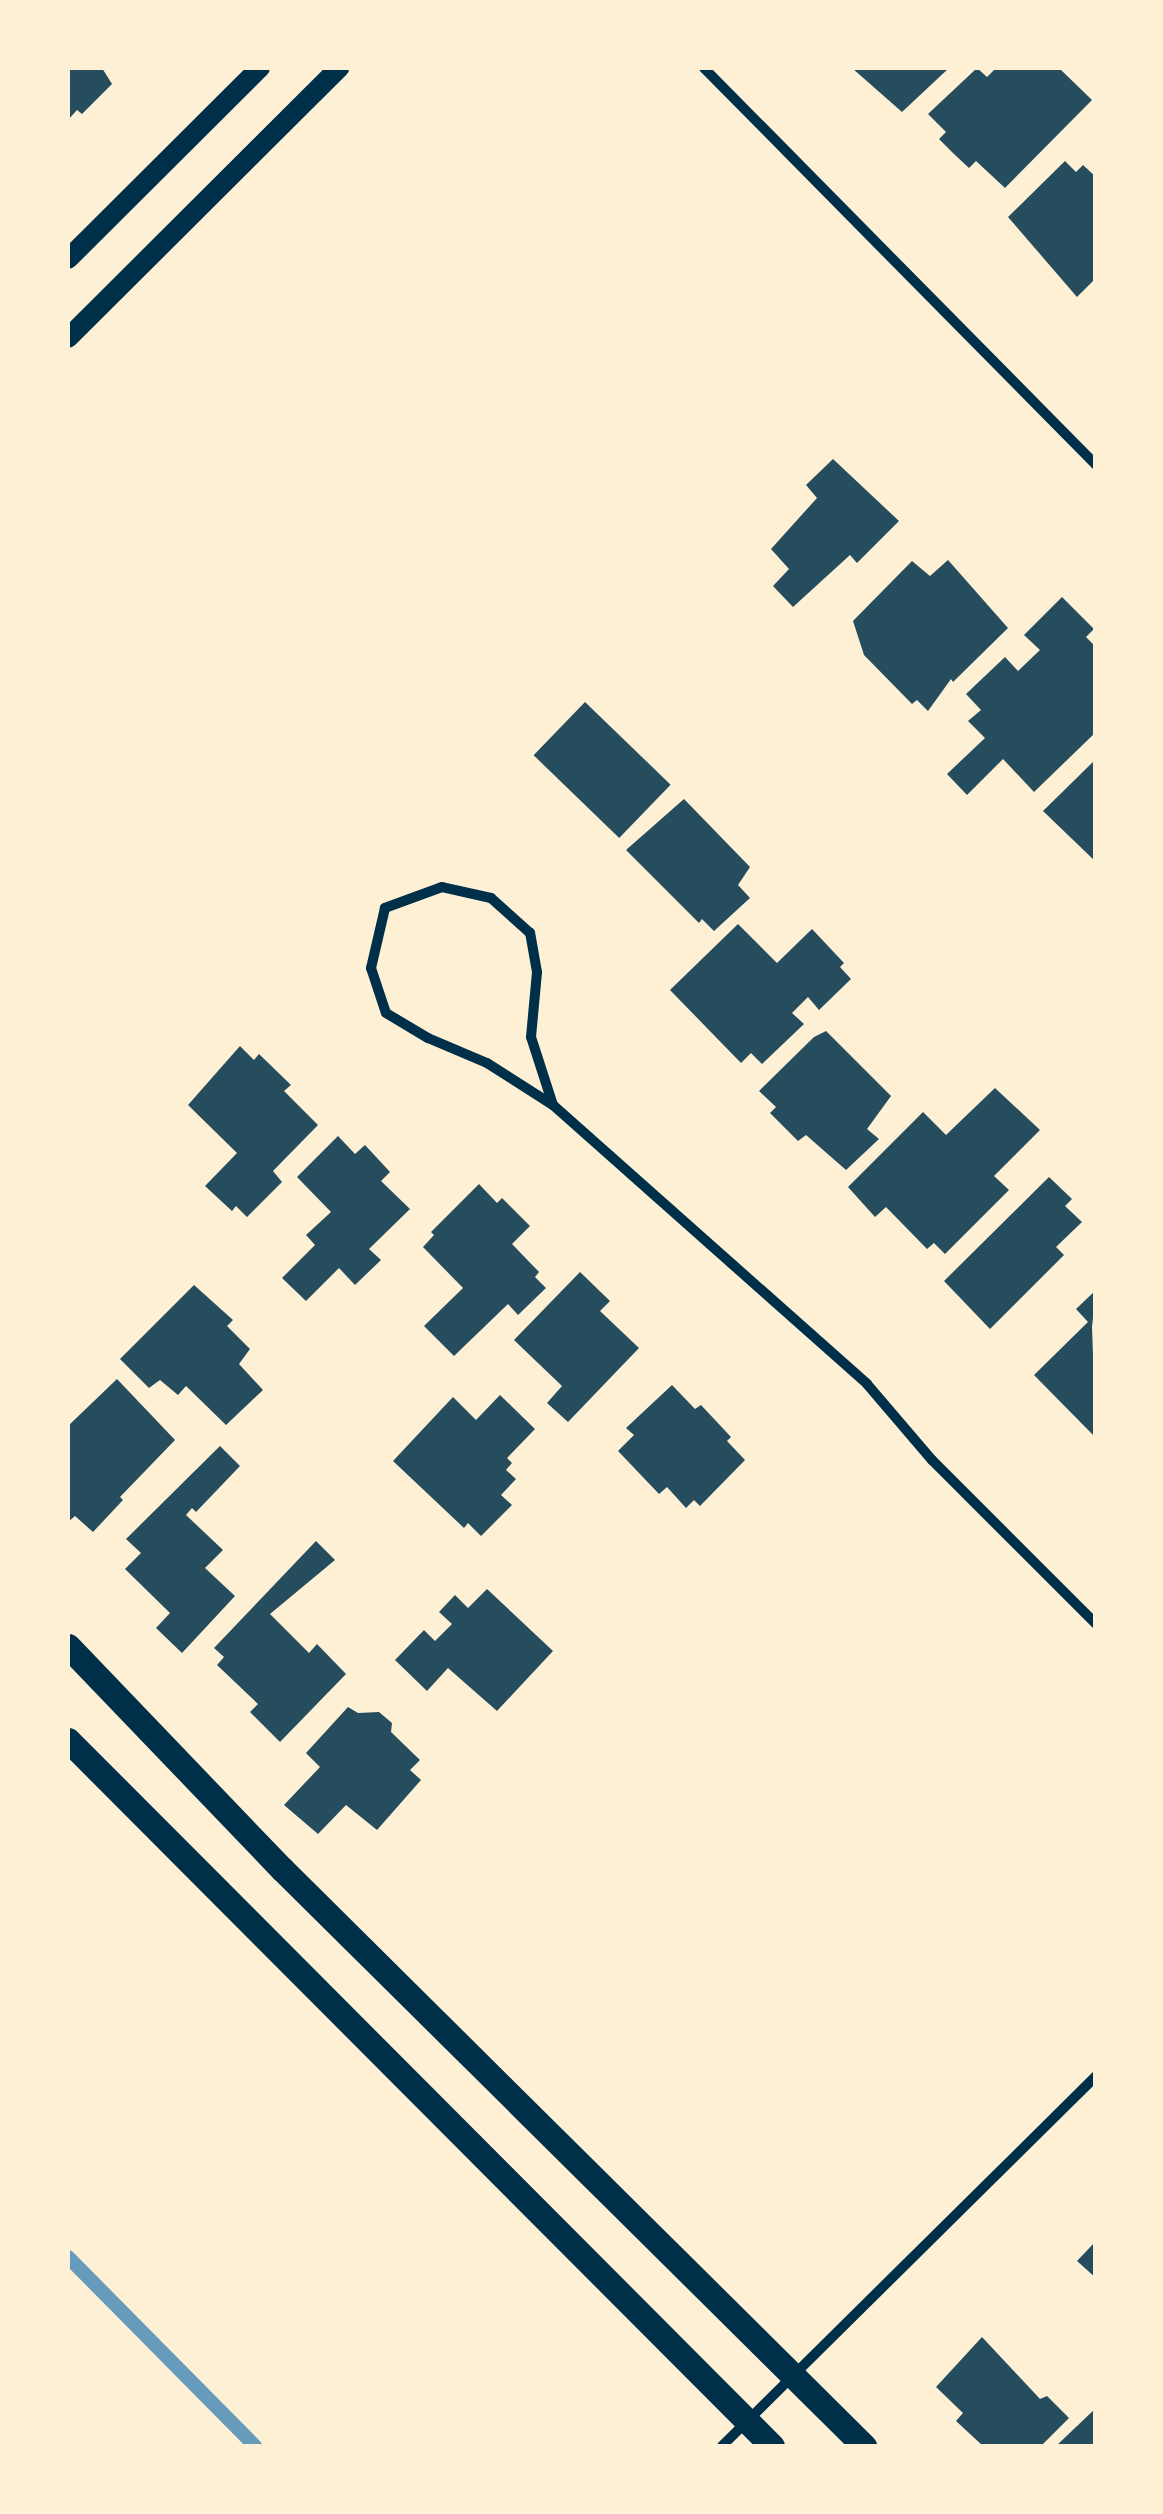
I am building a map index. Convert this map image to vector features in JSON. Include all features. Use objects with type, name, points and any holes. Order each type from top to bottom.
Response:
[{"type":"main road","points":[[68,260],[260,68]]},
{"type":"main road","points":[[68,338],[339,68]]},
{"type":"main road","points":[[68,1646],[282,1869],[864,2446]]},
{"type":"main road","points":[[68,1740],[772,2446]]},
{"type":"street","points":[[704,68],[1096,465]]},
{"type":"street","points":[[552,1104],[531,1038],[538,972],[530,933],[491,898],[442,887],[385,908],[372,968],[386,1014],[428,1038],[488,1063],[552,1104],[867,1384],[932,1460],[1096,1624]]},
{"type":"street","points":[[722,2446],[1096,2076]]},
{"type":"building","points":[[68,68],[102,68],[112,84],[82,114],[77,110],[68,120]]},
{"type":"building","points":[[852,68],[949,68],[902,112]]},
{"type":"building","points":[[977,68],[987,77],[996,68],[1059,68],[1092,100],[1005,188],[976,161],[969,168],[954,154],[939,139],[946,132],[928,114]]},
{"type":"building","points":[[1065,161],[1076,172],[1083,165],[1096,177],[1096,278],[1077,297],[1008,217]]},
{"type":"building","points":[[833,459],[899,521],[857,563],[850,555],[793,607],[773,586],[789,569],[771,549],[817,498],[806,485]]},
{"type":"building","points":[[948,560],[1008,628],[953,682],[951,679],[928,711],[917,700],[912,704],[864,655],[853,621],[912,561],[930,576]]},
{"type":"building","points":[[1062,597],[1094,629],[1086,637],[1096,647],[1096,732],[1034,792],[1003,759],[967,795],[947,774],[985,738],[968,721],[981,710],[966,694],[1005,657],[1018,671],[1040,650],[1024,635]]},
{"type":"building","points":[[585,702],[671,785],[619,838],[534,755]]},
{"type":"building","points":[[1096,759],[1096,862],[1043,811]]},
{"type":"building","points":[[684,799],[750,867],[738,885],[750,898],[714,931],[702,919],[699,923],[626,850]]},
{"type":"building","points":[[738,924],[777,963],[812,929],[844,963],[840,967],[851,979],[819,1010],[808,997],[792,1013],[804,1024],[762,1064],[751,1053],[741,1063],[670,990]]},
{"type":"building","points":[[826,1031],[891,1096],[867,1129],[879,1139],[846,1170],[806,1135],[798,1141],[770,1113],[776,1107],[759,1091],[814,1037]]},
{"type":"building","points":[[240,1046],[254,1060],[259,1054],[291,1085],[284,1091],[318,1125],[273,1171],[282,1182],[247,1217],[236,1206],[232,1211],[205,1186],[237,1153],[188,1105]]},
{"type":"building","points":[[995,1088],[1040,1130],[994,1176],[1009,1190],[945,1254],[934,1243],[927,1249],[886,1207],[875,1217],[848,1187],[923,1112],[946,1135]]},
{"type":"building","points":[[338,1136],[355,1154],[365,1145],[390,1172],[381,1181],[410,1209],[369,1249],[381,1260],[355,1285],[339,1268],[306,1301],[282,1278],[315,1245],[306,1235],[331,1212],[297,1177]]},
{"type":"building","points":[[1049,1177],[1072,1199],[1065,1206],[1082,1222],[1056,1247],[1064,1255],[990,1329],[944,1281]]},
{"type":"building","points":[[479,1184],[497,1203],[502,1198],[530,1226],[512,1244],[539,1272],[535,1277],[546,1288],[518,1315],[508,1304],[454,1356],[424,1326],[463,1288],[423,1247],[434,1235],[431,1232]]},
{"type":"building","points":[[580,1272],[610,1301],[600,1311],[639,1348],[568,1422],[547,1403],[562,1386],[514,1340]]},
{"type":"building","points":[[194,1285],[233,1320],[227,1326],[250,1349],[239,1364],[263,1390],[226,1425],[186,1386],[178,1395],[160,1380],[149,1388],[120,1359]]},
{"type":"building","points":[[1096,1290],[1092,1327],[1096,1438],[1034,1375],[1088,1322],[1076,1309]]},
{"type":"building","points":[[117,1379],[175,1440],[120,1497],[123,1500],[93,1532],[75,1516],[68,1522],[68,1426]]},
{"type":"building","points":[[672,1385],[695,1409],[701,1405],[731,1437],[727,1441],[745,1460],[700,1506],[694,1500],[686,1508],[667,1487],[659,1494],[618,1451],[634,1435],[626,1428]]},
{"type":"building","points":[[500,1395],[535,1429],[507,1458],[512,1463],[506,1470],[516,1479],[501,1495],[512,1505],[481,1536],[468,1523],[464,1528],[393,1461],[453,1397],[476,1420]]},
{"type":"building","points":[[220,1446],[240,1466],[196,1512],[192,1508],[186,1515],[223,1550],[205,1568],[235,1596],[182,1653],[156,1628],[170,1613],[125,1569],[141,1553],[126,1539]]},
{"type":"building","points":[[316,1541],[335,1560],[270,1614],[309,1653],[317,1644],[346,1674],[280,1742],[250,1712],[258,1704],[217,1665],[224,1657],[214,1648]]},
{"type":"building","points":[[487,1589],[553,1651],[497,1711],[448,1668],[427,1691],[395,1660],[424,1630],[435,1641],[452,1624],[439,1612],[455,1595],[468,1608]]},
{"type":"building","points":[[348,1707],[358,1713],[379,1712],[392,1723],[391,1732],[420,1760],[410,1770],[421,1780],[377,1830],[346,1805],[318,1834],[284,1805],[320,1767],[306,1753]]},
{"type":"building","points":[[1096,2241],[1096,2278],[1077,2261]]},
{"type":"building","points":[[982,2337],[1040,2399],[1047,2396],[1069,2418],[1041,2446],[983,2446],[956,2421],[963,2413],[936,2387]]},
{"type":"building","points":[[1096,2408],[1096,2446],[1056,2446]]},
{"type":"waterway","points":[[68,2257],[255,2446]]}]
